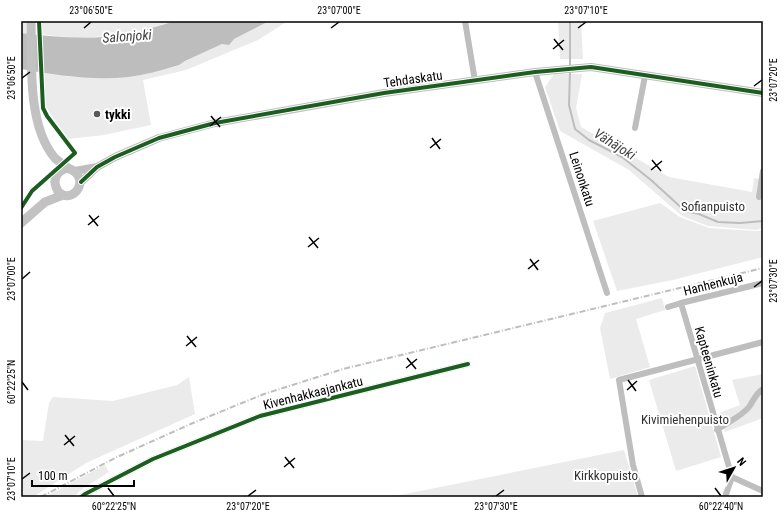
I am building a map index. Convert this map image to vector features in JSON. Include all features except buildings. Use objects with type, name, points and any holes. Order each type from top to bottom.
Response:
[{"type":"main road","points":[[31,21],[33,92],[36,120],[54,157],[55,181],[58,192],[68,196],[74,194],[80,182],[80,176],[54,157]]},
{"type":"main road","points":[[45,202],[62,170],[72,169]]},
{"type":"main road","points":[[22,221],[45,202],[63,195]]},
{"type":"street","points":[[465,21],[475,81]]},
{"type":"street","name":"Tehdaskatu","points":[[80,182],[97,167],[115,157],[159,138],[215,123],[384,93],[535,72],[591,67],[763,93]]},
{"type":"street","name":"Leinonkatu","points":[[535,72],[608,293]]},
{"type":"street","points":[[635,128],[645,76]]},
{"type":"street","name":"Tehdaskatu","points":[[72,169],[97,167]]},
{"type":"street","points":[[759,197],[763,171]]},
{"type":"street","name":"Hanhenkuja","points":[[668,307],[763,283]]},
{"type":"street","name":"Kapteeninkatu","points":[[681,303],[732,477]]},
{"type":"street","points":[[642,497],[634,464],[619,380],[763,342]]},
{"type":"street","name":"Kivenhakkaajankatu","points":[[81,497],[153,459],[260,416],[468,364]]},
{"type":"street","points":[[717,430],[749,407],[758,392],[763,389]]},
{"type":"street","points":[[725,497],[732,477],[763,491]]},
{"type":"green space","points":[[21,21],[26,21],[27,33],[21,33]]},
{"type":"green space","points":[[38,21],[175,21],[142,30],[109,36],[76,37],[41,34]]},
{"type":"green space","points":[[269,21],[288,21],[258,40],[186,70],[143,80],[151,125],[104,135],[68,139],[46,107],[44,73],[73,77],[102,78],[130,76],[169,68],[179,65]]},
{"type":"green space","points":[[558,21],[581,21],[583,59],[560,59]]},
{"type":"green space","name":"Sofianpuisto","points":[[554,74],[582,74],[576,108],[581,127],[669,177],[752,192],[754,178],[763,180],[763,228],[756,230],[708,226],[682,216],[629,170],[560,131],[545,87]]},
{"type":"green space","points":[[660,203],[680,217],[709,228],[756,231],[763,230],[763,257],[673,280],[617,291],[593,221]]},
{"type":"green space","points":[[662,298],[665,310],[636,319],[650,367],[610,379],[600,328],[605,313]]},
{"type":"green space","name":"Kivimiehenpuisto","points":[[695,366],[721,457],[676,471],[649,380]]},
{"type":"green space","points":[[763,374],[763,418],[725,432],[719,413],[740,405],[732,380]]},
{"type":"green space","points":[[189,377],[195,414],[86,463],[33,497],[21,497],[21,440],[43,441],[49,403],[53,397],[113,401],[177,385]]},
{"type":"green space","name":"Kirkkopuisto","points":[[624,450],[638,497],[390,497]]},
{"type":"green space","points":[[105,465],[109,472],[81,490],[74,497],[45,497]]},
{"type":"water","name":"Salonjoki","points":[[175,21],[269,21],[234,39],[229,45],[222,44],[179,65],[141,75],[115,78],[88,78],[21,69],[21,33],[46,36],[110,37],[149,29]]},
{"type":"waterway","name":"Vähäjoki","points":[[570,21],[570,67]]},
{"type":"waterway","name":"Vähäjoki","points":[[570,71],[569,105],[575,129],[589,140],[622,157],[651,180],[685,211],[699,214],[718,222],[740,223],[763,221]]},
{"type":"railway","points":[[41,497],[115,458],[193,423],[264,394],[343,369],[763,268]]},
{"type":"cycle path","points":[[21,208],[32,191],[75,153],[47,116],[43,108],[39,21]]},
{"type":"cycle path","points":[[81,182],[97,167],[115,157],[159,138],[215,123],[384,93],[535,72],[591,67],[763,93]]},
{"type":"cycle path","points":[[81,497],[153,459],[260,416],[468,364]]},
{"type":"place","name":"tykki","points":[[97,114]]}]
